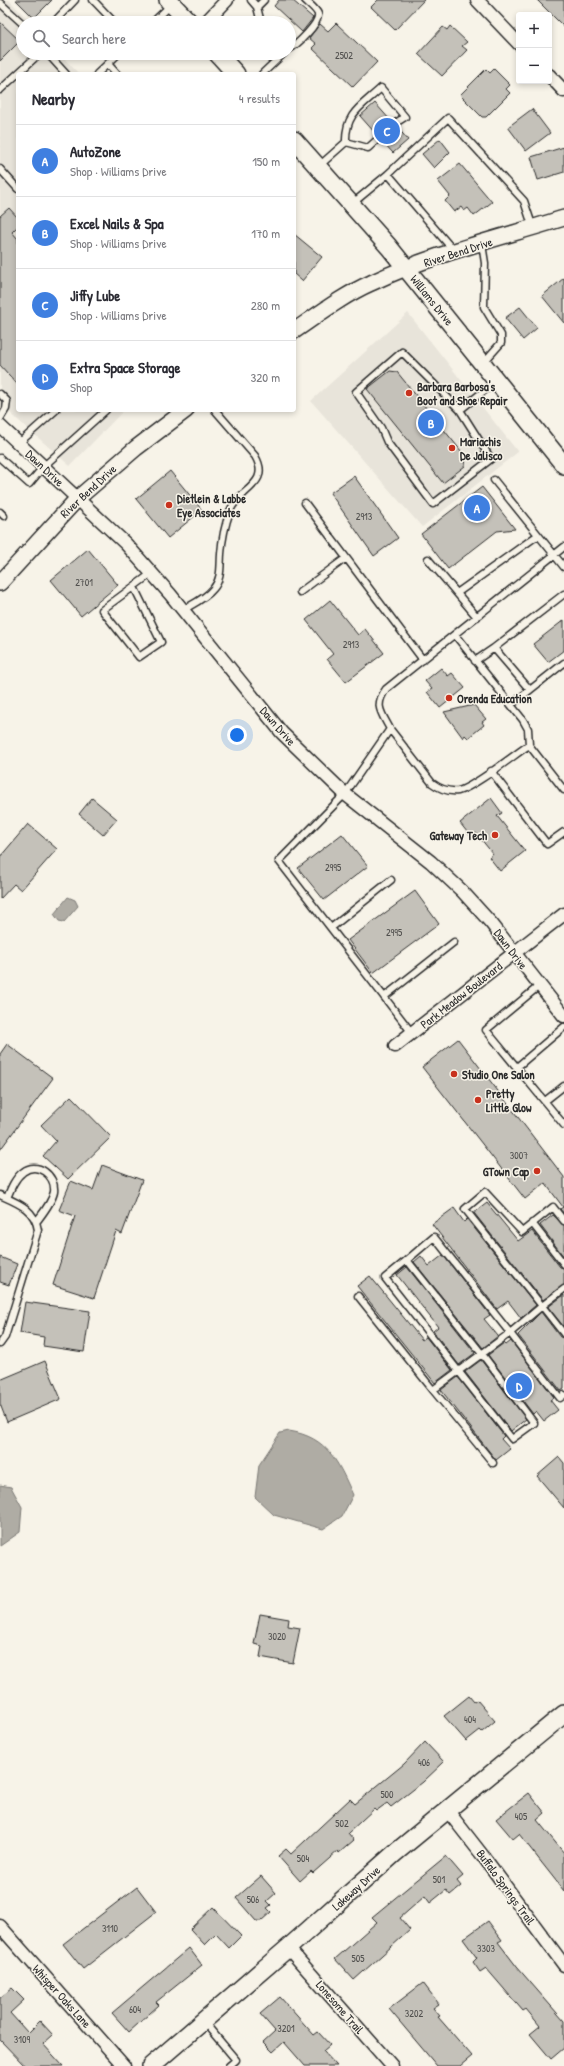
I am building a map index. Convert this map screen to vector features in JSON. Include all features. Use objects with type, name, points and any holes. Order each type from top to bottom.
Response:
[{"type":"main road","points":[[170,2],[183,16]]},
{"type":"main road","points":[[223,60],[234,72]]},
{"type":"main road","name":"Williams Drive","points":[[296,145],[352,204],[406,268],[564,465]]},
{"type":"main road","name":"Lakeway Drive","points":[[150,2066],[288,1948],[395,1853],[564,1714]]},
{"type":"street","points":[[211,16],[227,0]]},
{"type":"street","points":[[477,0],[516,41]]},
{"type":"street","points":[[552,78],[564,91]]},
{"type":"street","name":"River Bend Drive","points":[[296,330],[327,308],[370,283],[406,268],[564,218]]},
{"type":"street","name":"River Bend Drive","points":[[0,583],[78,498],[136,448],[183,412]]},
{"type":"street","name":"Dawn Drive","points":[[1,426],[126,544],[183,610],[282,733],[345,794],[431,862],[452,881],[491,923],[564,1016]]},
{"type":"street","name":"Park Meadow Boulevard","points":[[395,1046],[564,914]]},
{"type":"street","name":"Buffalo Springs Trail","points":[[447,1810],[564,1965]]},
{"type":"street","name":"Whisper Oaks Lane","points":[[0,1926],[124,2066]]},
{"type":"street","name":"Lonesome Trail","points":[[288,1948],[392,2066]]},
{"type":"lane","points":[[60,16],[75,0]]},
{"type":"lane","points":[[93,0],[108,16]]},
{"type":"lane","points":[[251,0],[257,7],[259,16]]},
{"type":"lane","points":[[257,7],[264,0]]},
{"type":"lane","points":[[296,46],[318,21],[318,14],[305,0]]},
{"type":"lane","points":[[158,16],[170,2]]},
{"type":"lane","points":[[0,3],[16,18]]},
{"type":"lane","points":[[19,72],[32,60]]},
{"type":"lane","points":[[53,60],[64,72]]},
{"type":"lane","points":[[99,72],[112,60]]},
{"type":"lane","points":[[264,72],[277,60]]},
{"type":"lane","points":[[108,64],[116,72]]},
{"type":"lane","points":[[0,90],[16,75]]},
{"type":"lane","points":[[318,167],[346,142],[346,129],[350,117],[381,88],[405,117],[394,124]]},
{"type":"lane","points":[[352,204],[388,174],[448,118],[524,201],[533,228]]},
{"type":"lane","points":[[346,142],[368,148],[379,138]]},
{"type":"lane","points":[[0,169],[16,187]]},
{"type":"lane","points":[[388,174],[455,252]]},
{"type":"lane","points":[[482,244],[485,263],[484,307],[501,335],[501,344],[483,364]]},
{"type":"lane","points":[[402,352],[460,410],[491,458],[433,504],[387,442],[381,428],[356,392],[402,352]]},
{"type":"lane","points":[[460,410],[496,381]]},
{"type":"lane","points":[[0,394],[7,401],[1,426]]},
{"type":"lane","points":[[19,443],[54,412]]},
{"type":"lane","points":[[0,458],[29,484],[44,466],[104,412]]},
{"type":"lane","points":[[183,610],[214,589],[219,580],[224,531],[230,512],[234,502],[256,483],[260,472],[255,456],[217,412]]},
{"type":"lane","points":[[494,480],[564,567]]},
{"type":"lane","points":[[305,503],[424,660]]},
{"type":"lane","points":[[457,593],[538,535]]},
{"type":"lane","points":[[529,745],[466,788],[448,791],[438,788],[432,783],[390,729],[379,710],[380,697],[386,689],[564,547]]},
{"type":"lane","points":[[300,592],[346,558]]},
{"type":"lane","points":[[428,559],[478,617]]},
{"type":"lane","points":[[134,587],[161,642],[139,657],[102,610],[152,573]]},
{"type":"lane","points":[[475,661],[564,594]]},
{"type":"lane","points":[[455,635],[511,705],[528,729],[529,745],[564,790]]},
{"type":"lane","points":[[494,648],[530,690]]},
{"type":"lane","points":[[511,705],[564,663]]},
{"type":"lane","points":[[390,729],[345,794],[279,861],[412,1033]]},
{"type":"lane","points":[[491,771],[547,844],[564,832]]},
{"type":"lane","points":[[331,928],[391,880]]},
{"type":"lane","points":[[384,997],[454,942]]},
{"type":"lane","points":[[539,986],[486,1030],[564,1125]]},
{"type":"lane","points":[[517,1067],[564,1027]]},
{"type":"lane","points":[[545,1101],[564,1086]]},
{"type":"lane","points":[[7,1198],[18,1177],[24,1171],[32,1168],[46,1172],[54,1185],[54,1192],[37,1221]]},
{"type":"lane","points":[[564,1221],[553,1207],[522,1232],[485,1192],[465,1209],[564,1334]]},
{"type":"lane","points":[[0,1195],[19,1203],[29,1211],[37,1221],[38,1230],[5,1337],[0,1344]]},
{"type":"lane","points":[[532,1223],[564,1264]]},
{"type":"lane","points":[[406,1260],[482,1354],[534,1423],[512,1439],[385,1278],[406,1260],[434,1237],[563,1399]]},
{"type":"lane","points":[[433,1390],[510,1333],[564,1289]]},
{"type":"lane","points":[[358,1296],[493,1463]]},
{"type":"lane","points":[[202,2021],[236,2060],[229,2066]]},
{"type":"shaded area","points":[[0,0],[9,0],[24,16],[16,16],[16,60],[66,60],[77,72],[16,72],[16,412],[122,412],[70,466],[0,404]]},
{"type":"shaded area","points":[[408,313],[518,452],[422,527],[311,401]]},
{"type":"shaded area","points":[[68,897],[75,900],[78,906],[64,922],[59,921],[54,914]]},
{"type":"shaded area","points":[[289,1431],[302,1434],[313,1439],[330,1453],[342,1472],[353,1495],[342,1516],[323,1529],[274,1515],[255,1497],[259,1465],[280,1433]]},
{"type":"shaded area","points":[[0,1485],[11,1487],[22,1507],[20,1532],[0,1546]]},
{"type":"building","points":[[16,0],[52,0],[36,16],[32,16]]},
{"type":"building","points":[[279,0],[292,0],[313,18],[302,32],[296,26],[296,16],[285,16],[274,6]]},
{"type":"building","points":[[378,0],[424,0],[395,30],[371,7]]},
{"type":"building","points":[[537,0],[564,0],[564,27],[552,15],[552,12],[549,12]]},
{"type":"building","points":[[0,22],[16,37],[16,45],[0,61]]},
{"type":"building","points":[[336,23],[377,62],[353,87],[312,48],[316,44],[309,38],[320,24],[328,31]]},
{"type":"building","points":[[450,26],[467,42],[462,46],[467,50],[442,76],[418,54],[443,27],[447,30]]},
{"type":"building","points":[[486,69],[490,73],[494,69],[510,85],[506,89],[510,93],[486,117],[482,117],[460,95]]},
{"type":"building","points":[[375,103],[391,121],[390,127],[397,127],[408,140],[393,153],[382,141],[383,135],[376,134],[360,116]]},
{"type":"building","points":[[532,109],[550,133],[526,151],[508,127]]},
{"type":"building","points":[[440,139],[450,152],[434,168],[422,154]]},
{"type":"building","points":[[564,147],[564,172],[538,180],[531,157]]},
{"type":"building","points":[[460,164],[492,202],[474,216],[468,208],[464,211],[461,207],[454,212],[445,201],[450,196],[438,181]]},
{"type":"building","points":[[9,208],[16,216],[16,228],[12,232],[16,237],[16,383],[0,365],[0,216]]},
{"type":"building","points":[[296,236],[322,257],[302,281],[296,276]]},
{"type":"building","points":[[564,278],[564,323],[542,296]]},
{"type":"building","points":[[520,307],[537,328],[523,340],[505,318]]},
{"type":"building","points":[[390,371],[397,372],[466,457],[465,466],[443,483],[367,389]]},
{"type":"building","name":"Dietlein & Labbe Eye Associates","points":[[170,471],[202,510],[168,538],[136,499]]},
{"type":"building","points":[[354,476],[398,538],[374,556],[330,493]]},
{"type":"building","points":[[482,487],[515,529],[497,531],[448,569],[421,534]]},
{"type":"building","points":[[88,549],[118,585],[81,616],[51,580]]},
{"type":"building","points":[[330,600],[358,635],[365,629],[384,653],[346,682],[327,659],[333,654],[306,620]]},
{"type":"building","points":[[564,620],[564,650],[548,662],[533,644]]},
{"type":"building","points":[[441,668],[448,676],[452,673],[465,688],[440,708],[427,692],[432,689],[425,681]]},
{"type":"building","points":[[474,705],[486,719],[482,722],[484,725],[468,738],[465,735],[463,738],[444,712]]},
{"type":"building","points":[[92,798],[117,819],[103,835],[79,814]]},
{"type":"building","name":"Gateway Tech","points":[[491,798],[502,813],[497,816],[525,851],[500,871],[489,857],[493,854],[476,833],[471,837],[460,823]]},
{"type":"building","points":[[28,824],[57,849],[21,890],[14,884],[0,899],[0,857]]},
{"type":"building","points":[[342,834],[368,866],[324,900],[298,868]]},
{"type":"building","points":[[415,891],[439,924],[373,973],[348,940]]},
{"type":"building","points":[[458,1039],[564,1177],[564,1214],[560,1209],[563,1207],[545,1183],[525,1199],[422,1067]]},
{"type":"building","points":[[7,1044],[53,1078],[0,1150],[0,1054]]},
{"type":"building","points":[[71,1096],[111,1137],[68,1179],[43,1156],[56,1141],[41,1125]]},
{"type":"building","points":[[102,1165],[142,1180],[122,1234],[116,1231],[94,1298],[53,1285],[75,1216],[59,1210],[71,1181],[93,1190]]},
{"type":"building","points":[[487,1203],[518,1241],[532,1231],[560,1267],[564,1268],[564,1285],[543,1300],[474,1213]]},
{"type":"building","points":[[454,1208],[464,1222],[467,1219],[536,1305],[521,1318],[508,1301],[497,1309],[432,1224]]},
{"type":"building","points":[[553,1215],[564,1225],[564,1257],[540,1225]]},
{"type":"building","points":[[443,1255],[490,1315],[484,1319],[498,1336],[483,1348],[414,1262],[421,1256],[429,1266]]},
{"type":"building","points":[[0,1257],[17,1264],[9,1285],[0,1282]]},
{"type":"building","points":[[407,1267],[475,1353],[459,1365],[433,1331],[438,1327],[397,1275]]},
{"type":"building","points":[[370,1276],[422,1340],[426,1337],[452,1370],[435,1383],[357,1286]]},
{"type":"building","points":[[564,1295],[564,1327],[548,1307]]},
{"type":"building","points":[[25,1302],[90,1311],[84,1352],[43,1346],[44,1337],[20,1333]]},
{"type":"building","points":[[541,1312],[560,1337],[564,1338],[564,1389],[561,1391],[518,1335]]},
{"type":"building","points":[[511,1341],[554,1397],[550,1400],[558,1410],[544,1421],[536,1411],[533,1414],[488,1355],[504,1343],[506,1345]]},
{"type":"building","points":[[481,1360],[526,1419],[511,1431],[465,1372]]},
{"type":"building","points":[[45,1361],[61,1399],[7,1422],[0,1404],[0,1380]]},
{"type":"building","points":[[458,1377],[504,1436],[501,1439],[510,1449],[496,1460],[441,1390]]},
{"type":"building","points":[[559,1457],[564,1463],[564,1508],[537,1476]]},
{"type":"building","points":[[260,1614],[289,1619],[288,1626],[300,1628],[293,1663],[260,1657],[262,1646],[254,1644]]},
{"type":"building","points":[[469,1696],[474,1702],[477,1700],[495,1721],[482,1732],[480,1730],[466,1741],[444,1716]]},
{"type":"building","points":[[425,1742],[444,1762],[423,1782],[391,1807],[387,1803],[376,1811],[374,1809],[348,1833],[354,1840],[339,1853],[338,1851],[313,1873],[311,1871],[300,1881],[278,1856],[286,1849],[291,1854],[350,1799],[355,1804],[404,1764]]},
{"type":"building","points":[[529,1793],[545,1813],[537,1820],[564,1853],[564,1891],[519,1834],[513,1839],[496,1819]]},
{"type":"building","points":[[446,1856],[463,1876],[457,1881],[461,1886],[450,1895],[446,1890],[430,1903],[425,1896],[400,1918],[410,1930],[354,1980],[335,1959],[377,1922],[372,1917]]},
{"type":"building","points":[[261,1876],[276,1893],[267,1901],[271,1905],[267,1908],[271,1912],[261,1921],[256,1921],[236,1898]]},
{"type":"building","points":[[137,1887],[156,1912],[83,1969],[63,1944]]},
{"type":"building","points":[[213,1907],[241,1936],[229,1948],[216,1934],[205,1945],[190,1929]]},
{"type":"building","points":[[488,1921],[502,1940],[498,1942],[517,1967],[564,2021],[564,2048],[551,2059],[530,2034],[540,2026],[526,2009],[523,2011],[486,1968],[480,1972],[473,1962],[477,1958],[463,1939]]},
{"type":"building","points":[[189,1948],[202,1965],[156,2002],[159,2005],[129,2032],[112,2013]]},
{"type":"building","points":[[423,1983],[439,2004],[433,2008],[440,2016],[438,2017],[472,2056],[460,2066],[437,2066],[389,2009]]},
{"type":"building","points":[[12,1988],[24,2000],[10,2013],[28,2033],[40,2021],[53,2035],[43,2044],[63,2066],[25,2066],[0,2040],[0,1998]]},
{"type":"building","points":[[280,1997],[314,2035],[318,2032],[330,2045],[323,2051],[337,2066],[305,2066],[284,2042],[273,2052],[263,2042],[275,2031],[260,2014]]},
{"type":"place","name":"Jiffy Lube","points":[[387,131]]},
{"type":"place","name":"Barbara Barbosa's Boot and Shoe Repair","points":[[409,393]]},
{"type":"place","name":"Excel Nails & Spa","points":[[431,423]]},
{"type":"place","name":"Mariachis De Jalisco","points":[[452,448]]},
{"type":"place","name":"Dietlein & Labbe Eye Associates","points":[[169,505]]},
{"type":"place","name":"AutoZone","points":[[477,508]]},
{"type":"place","name":"Orenda Education","points":[[449,698]]},
{"type":"place","name":"Gateway Tech","points":[[495,835]]},
{"type":"place","name":"Studio One Salon","points":[[454,1074]]},
{"type":"place","name":"Pretty Little Glow","points":[[478,1100]]},
{"type":"place","name":"GTown Cap","points":[[537,1171]]},
{"type":"place","name":"Extra Space Storage","points":[[519,1386]]}]
